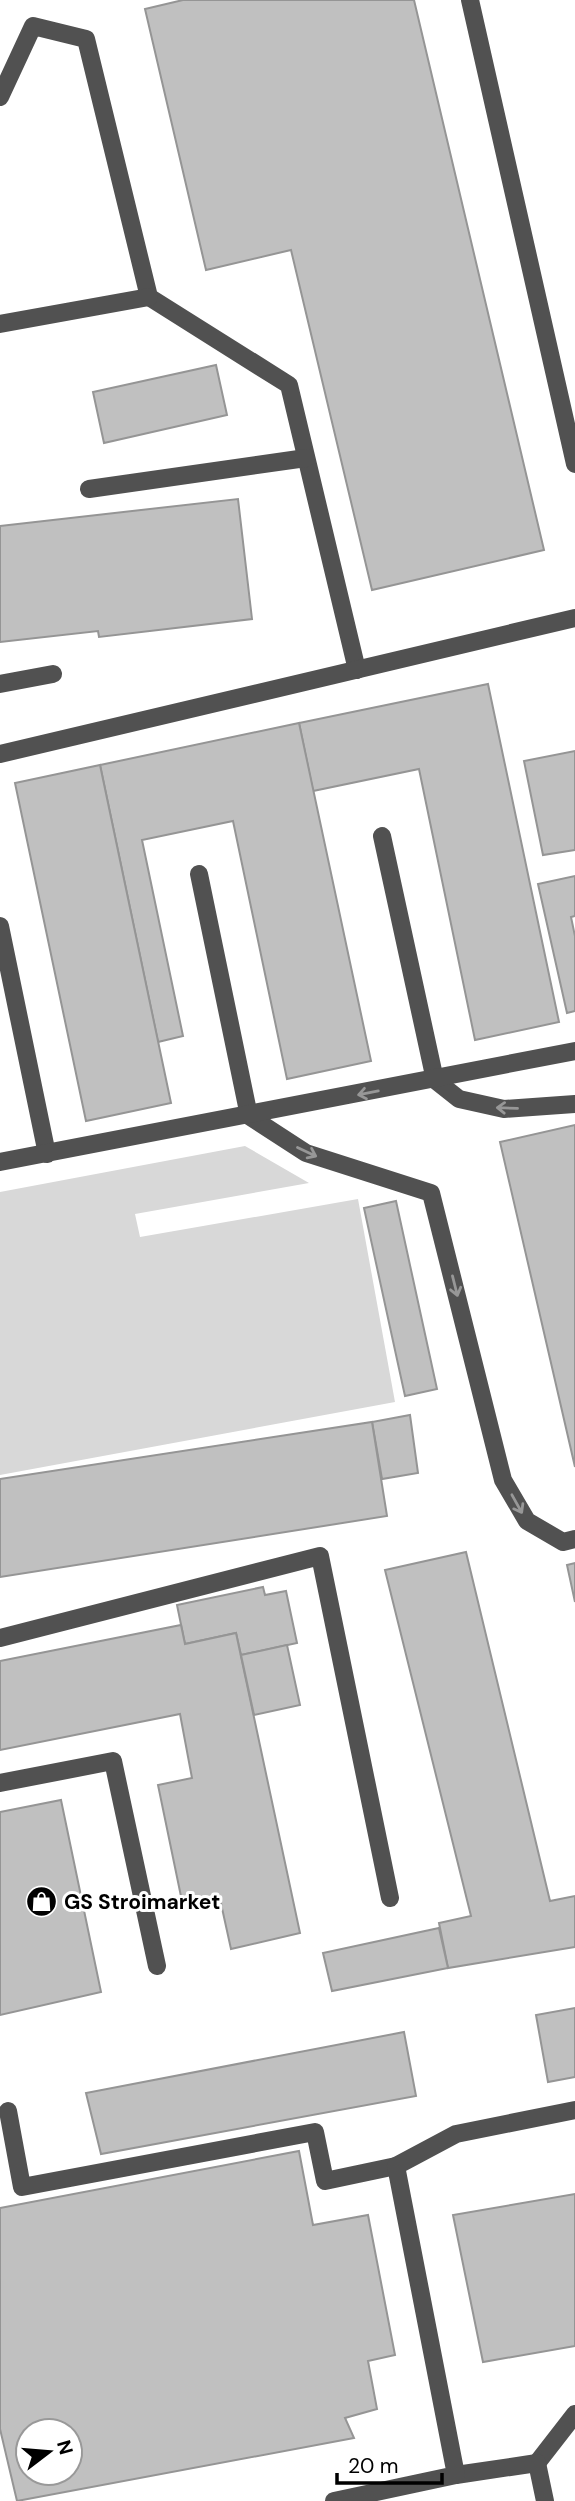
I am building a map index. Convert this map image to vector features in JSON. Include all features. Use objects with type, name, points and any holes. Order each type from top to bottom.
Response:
[{"type":"lane","points":[[470,0],[568,400],[575,464]]},
{"type":"lane","points":[[0,97],[33,26],[86,39],[149,297]]},
{"type":"lane","points":[[0,324],[149,297],[289,384],[357,670]]},
{"type":"lane","points":[[89,489],[306,458]]},
{"type":"lane","points":[[0,754],[575,618]]},
{"type":"lane","points":[[0,684],[53,674]]},
{"type":"lane","points":[[382,835],[435,1080],[459,1100],[504,1109],[575,1104]]},
{"type":"lane","points":[[199,874],[249,1116],[306,1153],[432,1193],[503,1480],[527,1521],[563,1542],[575,1539]]},
{"type":"lane","points":[[0,926],[47,1154]]},
{"type":"lane","points":[[0,1162],[575,1051]]},
{"type":"lane","points":[[0,1638],[320,1556],[390,1898]]},
{"type":"lane","points":[[0,1783],[113,1761],[157,1966]]},
{"type":"lane","points":[[8,2110],[22,2188],[315,2132],[325,2181],[396,2166],[456,2134],[575,2110]]},
{"type":"lane","points":[[396,2166],[456,2475]]},
{"type":"lane","points":[[334,2501],[456,2475],[537,2463],[575,2414]]},
{"type":"lane","points":[[537,2463],[545,2501]]},
{"type":"shaded area","points":[[245,1146],[309,1183],[135,1214],[140,1237],[358,1199],[395,1402],[0,1475],[0,1192]]},
{"type":"building","points":[[183,0],[414,0],[544,550],[372,590],[291,250],[206,270],[145,9]]},
{"type":"building","points":[[216,365],[227,415],[104,443],[93,392]]},
{"type":"building","points":[[238,499],[252,619],[99,637],[98,631],[0,642],[0,526]]},
{"type":"building","points":[[488,684],[559,1022],[475,1040],[419,769],[313,791],[299,723]]},
{"type":"building","points":[[299,723],[371,1061],[287,1079],[233,821],[142,840],[183,1036],[158,1042],[100,765]]},
{"type":"building","points":[[575,751],[575,850],[543,855],[524,761]]},
{"type":"building","points":[[100,765],[171,1103],[86,1121],[15,783]]},
{"type":"building","points":[[575,876],[575,916],[571,917],[575,936],[575,1011],[567,1013],[538,884]]},
{"type":"building","points":[[575,1125],[575,1467],[500,1142]]},
{"type":"building","points":[[396,1201],[437,1389],[405,1396],[364,1208]]},
{"type":"building","points":[[410,1415],[418,1473],[382,1479],[372,1422]]},
{"type":"building","points":[[372,1422],[387,1516],[0,1577],[0,1479]]},
{"type":"building","points":[[466,1552],[550,1901],[575,1896],[575,1947],[448,1968],[439,1923],[471,1916],[385,1570]]},
{"type":"building","points":[[575,1563],[575,1602],[567,1565]]},
{"type":"building","points":[[263,1587],[265,1595],[286,1591],[297,1643],[241,1655],[236,1633],[185,1644],[177,1605]]},
{"type":"building","points":[[181,1625],[185,1644],[236,1633],[300,1933],[231,1949],[220,1899],[183,1906],[158,1785],[192,1778],[180,1714],[0,1750],[0,1661]]},
{"type":"building","points":[[287,1645],[300,1705],[254,1715],[241,1655]]},
{"type":"building","name":"GS Stroimarket","points":[[61,1800],[101,1992],[0,2015],[0,1812]]},
{"type":"building","points":[[439,1928],[448,1968],[332,1991],[323,1953]]},
{"type":"building","points":[[575,2008],[575,2077],[548,2082],[536,2015]]},
{"type":"building","points":[[404,2032],[416,2096],[101,2154],[86,2093]]},
{"type":"building","points":[[299,2151],[313,2225],[368,2215],[395,2355],[368,2361],[377,2409],[345,2418],[354,2438],[17,2501],[0,2429],[0,2208]]},
{"type":"building","points":[[575,2194],[575,2346],[483,2362],[453,2215]]},
{"type":"place","name":"GS Stroimarket","points":[[41,1902]]}]
